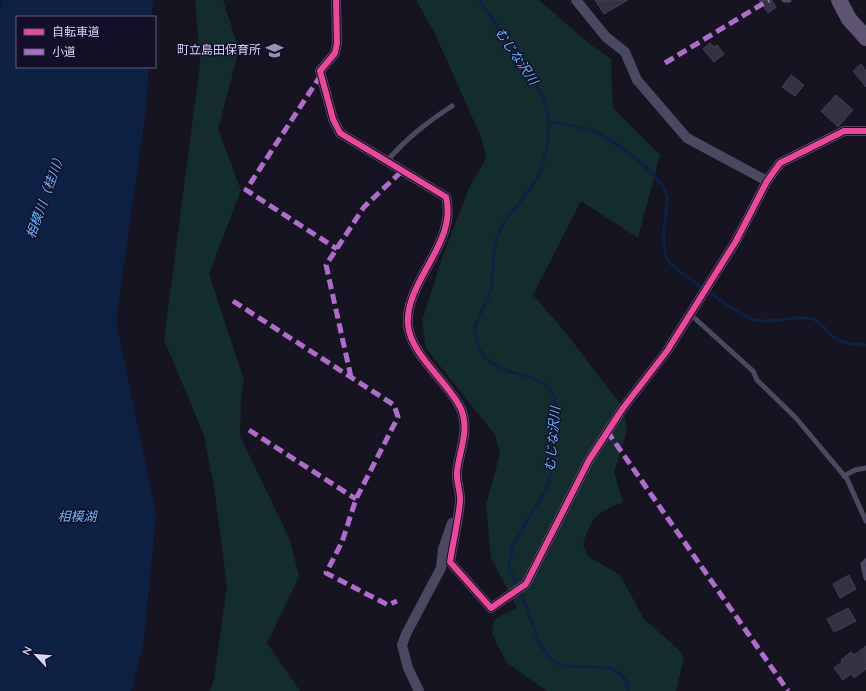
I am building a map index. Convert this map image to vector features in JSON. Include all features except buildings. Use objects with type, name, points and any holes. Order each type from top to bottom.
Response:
[{"type":"main road","points":[[839,0],[849,19],[866,38]]},
{"type":"street","points":[[336,0],[337,43],[335,53],[320,71],[332,119],[340,133],[446,197],[448,207],[447,224],[438,246],[420,281],[410,308],[408,325],[411,337],[420,353],[461,409],[464,429],[462,453],[456,472],[460,500],[450,562],[491,608],[526,584],[589,460],[623,408],[668,351],[736,241],[767,181],[780,163],[844,131],[866,131]]},
{"type":"street","points":[[576,0],[606,37],[626,52],[636,80],[687,138],[767,181]]},
{"type":"street","points":[[419,691],[408,668],[402,646],[406,634],[441,568],[442,549],[451,524],[458,515]]},
{"type":"lane","points":[[784,0],[789,0]]},
{"type":"lane","points":[[387,161],[407,139],[421,127],[452,106]]},
{"type":"lane","points":[[690,314],[753,371],[757,380],[796,418],[844,476],[866,521]]},
{"type":"lane","points":[[844,476],[855,470],[866,468]]},
{"type":"lane","points":[[866,561],[863,564],[866,578]]},
{"type":"green space","points":[[195,0],[223,0],[239,50],[218,129],[241,190],[209,274],[244,380],[241,398],[240,436],[290,540],[299,577],[267,643],[300,691],[210,691],[214,679],[227,586],[214,487],[204,435],[164,340],[200,64]]},
{"type":"green space","points":[[416,0],[539,0],[591,45],[611,59],[613,108],[660,155],[638,238],[581,201],[533,295],[566,333],[623,408],[627,431],[614,472],[623,502],[600,513],[596,517],[589,527],[583,544],[589,557],[620,575],[644,619],[678,649],[684,657],[676,691],[547,691],[507,663],[492,634],[494,619],[517,608],[491,558],[486,505],[500,454],[495,435],[426,348],[422,321],[442,258],[469,188],[486,158],[481,137],[435,34]]},
{"type":"water","name":"相模湖","points":[[2,0],[153,0],[152,16],[16,16],[16,68],[149,68],[146,109],[116,321],[156,514],[144,640],[131,691],[0,691],[0,10]]},
{"type":"waterway","name":"むじな沢川","points":[[479,0],[538,87],[547,111],[549,125],[545,155],[539,175],[507,219],[498,235],[495,247],[490,294],[475,326],[480,349],[489,360],[501,368],[540,381],[549,388],[556,402],[555,418],[557,418],[551,473],[546,489],[512,547],[509,568],[523,598],[540,644],[550,659],[563,666],[611,668],[620,674],[627,682],[628,691]]},
{"type":"waterway","points":[[549,122],[566,124],[602,135],[625,150],[649,170],[665,190],[667,199],[664,231],[664,247],[666,255],[669,262],[695,282],[751,319],[757,321],[772,321],[808,318],[820,323],[831,335],[842,341],[850,344],[866,345]]},
{"type":"marked path","points":[[665,63],[769,0]]},
{"type":"marked path","points":[[321,75],[246,190],[337,249]]},
{"type":"marked path","points":[[351,377],[326,265],[364,207],[402,171]]},
{"type":"marked path","points":[[233,301],[394,405],[398,417],[356,499],[342,542],[326,573],[388,605],[397,601]]},
{"type":"marked path","points":[[249,430],[356,499]]},
{"type":"marked path","points":[[607,431],[788,691]]},
{"type":"cycle path","points":[[336,0],[337,43],[335,53],[320,71],[333,119],[340,133],[446,197],[448,214],[445,230],[414,293],[409,309],[408,325],[416,347],[448,389],[461,409],[464,433],[457,472],[460,502],[450,562],[491,608],[526,584],[589,460],[623,408],[667,351],[736,241],[767,181],[780,163],[844,131],[866,131]]},
{"type":"place","name":"町立島田保育所","points":[[274,50]]},
{"type":"water label","name":"相模川（桂川）","points":[[45,195]]}]
